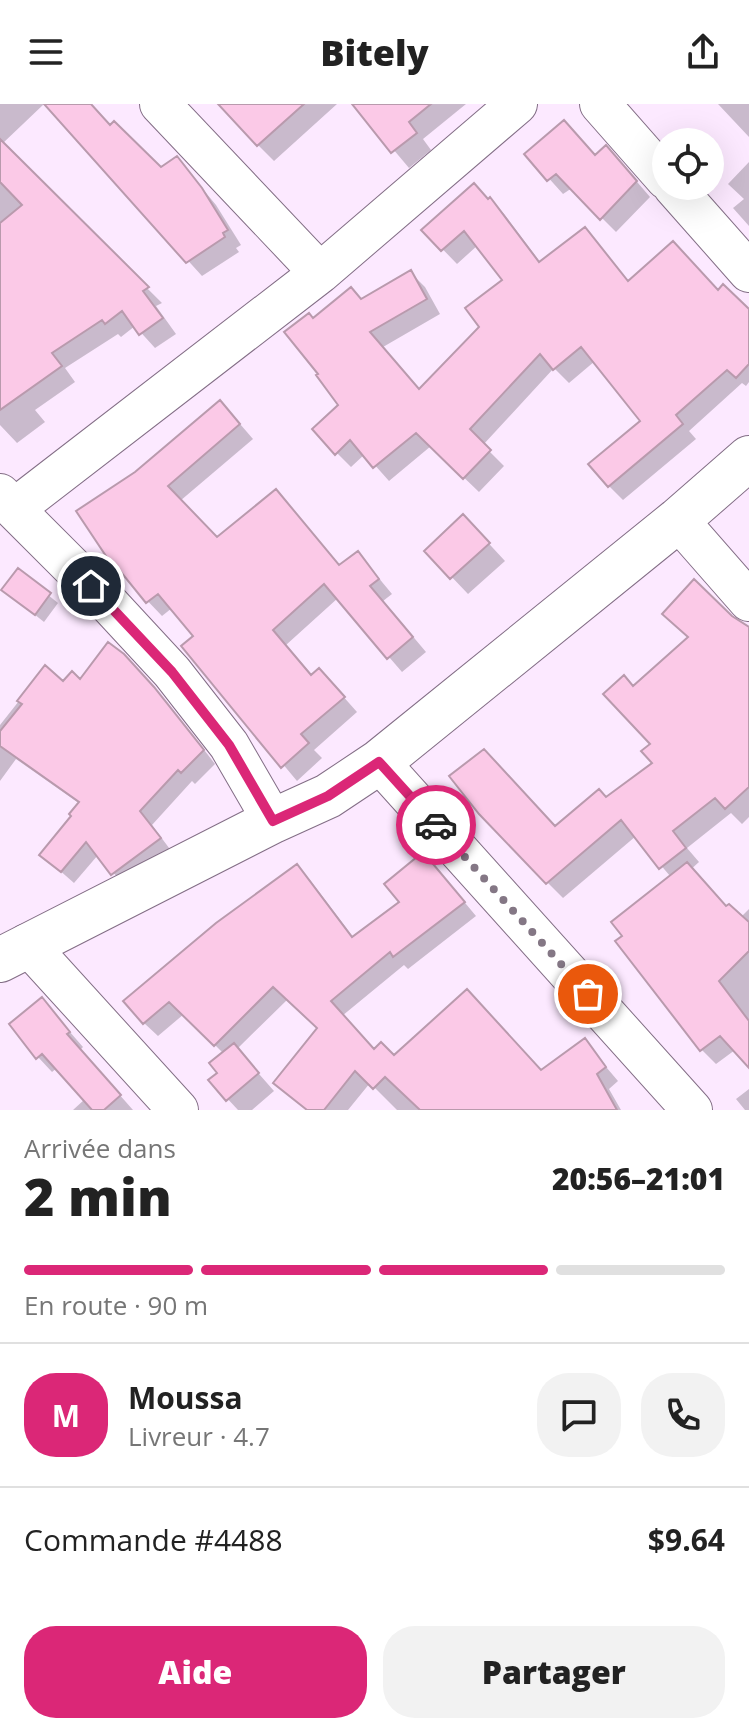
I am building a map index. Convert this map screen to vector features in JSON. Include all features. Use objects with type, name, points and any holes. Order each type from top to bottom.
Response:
[{"type":"street","points":[[160,104],[320,273]]},
{"type":"street","points":[[273,821],[229,745],[172,672],[7,502],[320,273],[517,104]]},
{"type":"street","points":[[600,104],[652,163]]},
{"type":"street","points":[[685,200],[749,272]]},
{"type":"street","points":[[178,1110],[13,952],[328,796],[379,762],[678,520],[749,458]]},
{"type":"street","points":[[678,520],[749,601]]},
{"type":"street","points":[[379,762],[692,1110]]},
{"type":"building","points":[[44,104],[91,104],[110,125],[114,121],[161,167],[177,156],[202,188],[228,230],[223,233],[225,237],[186,263]]},
{"type":"building","points":[[218,104],[304,104],[257,146]]},
{"type":"building","points":[[352,104],[431,104],[409,122],[417,133],[391,153]]},
{"type":"building","points":[[564,120],[595,155],[606,145],[637,181],[600,220],[556,174],[547,181],[524,154]]},
{"type":"building","points":[[0,139],[149,287],[143,291],[163,318],[139,335],[122,311],[105,324],[102,320],[52,353],[62,366],[0,410],[0,223],[22,205],[0,182]]},
{"type":"building","points":[[474,183],[488,199],[490,197],[539,262],[585,227],[628,281],[673,241],[718,290],[723,284],[749,309],[749,364],[736,378],[727,370],[676,415],[683,424],[608,487],[588,464],[640,421],[581,347],[553,370],[540,354],[470,429],[491,450],[463,479],[416,433],[373,468],[350,440],[335,455],[312,429],[338,405],[284,332],[309,313],[313,318],[351,287],[361,299],[411,270],[427,299],[370,332],[419,389],[479,327],[465,308],[502,280],[464,231],[441,251],[421,230]]},
{"type":"building","points":[[220,400],[240,424],[168,486],[217,537],[276,489],[339,565],[358,551],[379,579],[370,586],[413,637],[387,659],[324,584],[273,630],[311,675],[319,668],[345,697],[301,734],[309,743],[281,768],[181,646],[193,636],[158,594],[146,603],[121,572],[118,574],[76,511],[135,472]]},
{"type":"building","points":[[463,514],[490,543],[450,579],[424,551]]},
{"type":"building","points":[[18,568],[51,593],[35,615],[1,590]]},
{"type":"building","points":[[694,579],[732,616],[749,627],[749,787],[725,809],[715,798],[673,831],[686,848],[659,869],[621,820],[546,884],[479,814],[449,776],[484,749],[555,826],[599,789],[606,797],[652,763],[641,751],[650,744],[603,694],[624,675],[633,686],[688,637],[662,614]]},
{"type":"building","points":[[108,642],[124,654],[154,687],[204,750],[181,773],[178,770],[140,811],[161,838],[111,875],[86,842],[61,872],[39,855],[79,802],[0,746],[0,731],[22,704],[17,701],[45,665],[63,681],[72,671],[80,679]]},
{"type":"building","points":[[423,852],[465,902],[393,957],[390,952],[331,1001],[374,1049],[381,1042],[394,1055],[467,989],[541,1070],[585,1038],[606,1067],[597,1074],[617,1110],[420,1110],[385,1077],[373,1089],[355,1071],[324,1110],[307,1110],[273,1083],[317,1028],[273,987],[214,1046],[169,1002],[143,1024],[123,1001],[216,923],[297,864],[352,937],[399,902],[384,884]]},
{"type":"building","points":[[687,862],[726,906],[729,904],[749,922],[749,951],[719,981],[749,1021],[749,1068],[720,1036],[700,1051],[615,941],[622,936],[611,922]]},
{"type":"building","points":[[42,997],[70,1032],[67,1034],[121,1095],[104,1110],[92,1110],[42,1054],[36,1059],[9,1024]]},
{"type":"building","points":[[234,1043],[259,1073],[226,1101],[208,1080],[217,1073],[209,1063]]},
{"type":"way so far","points":[[436,825],[588,994]]},
{"type":"route","points":[[91,586],[172,672],[229,745],[273,821],[328,796],[379,762],[436,825]]}]
